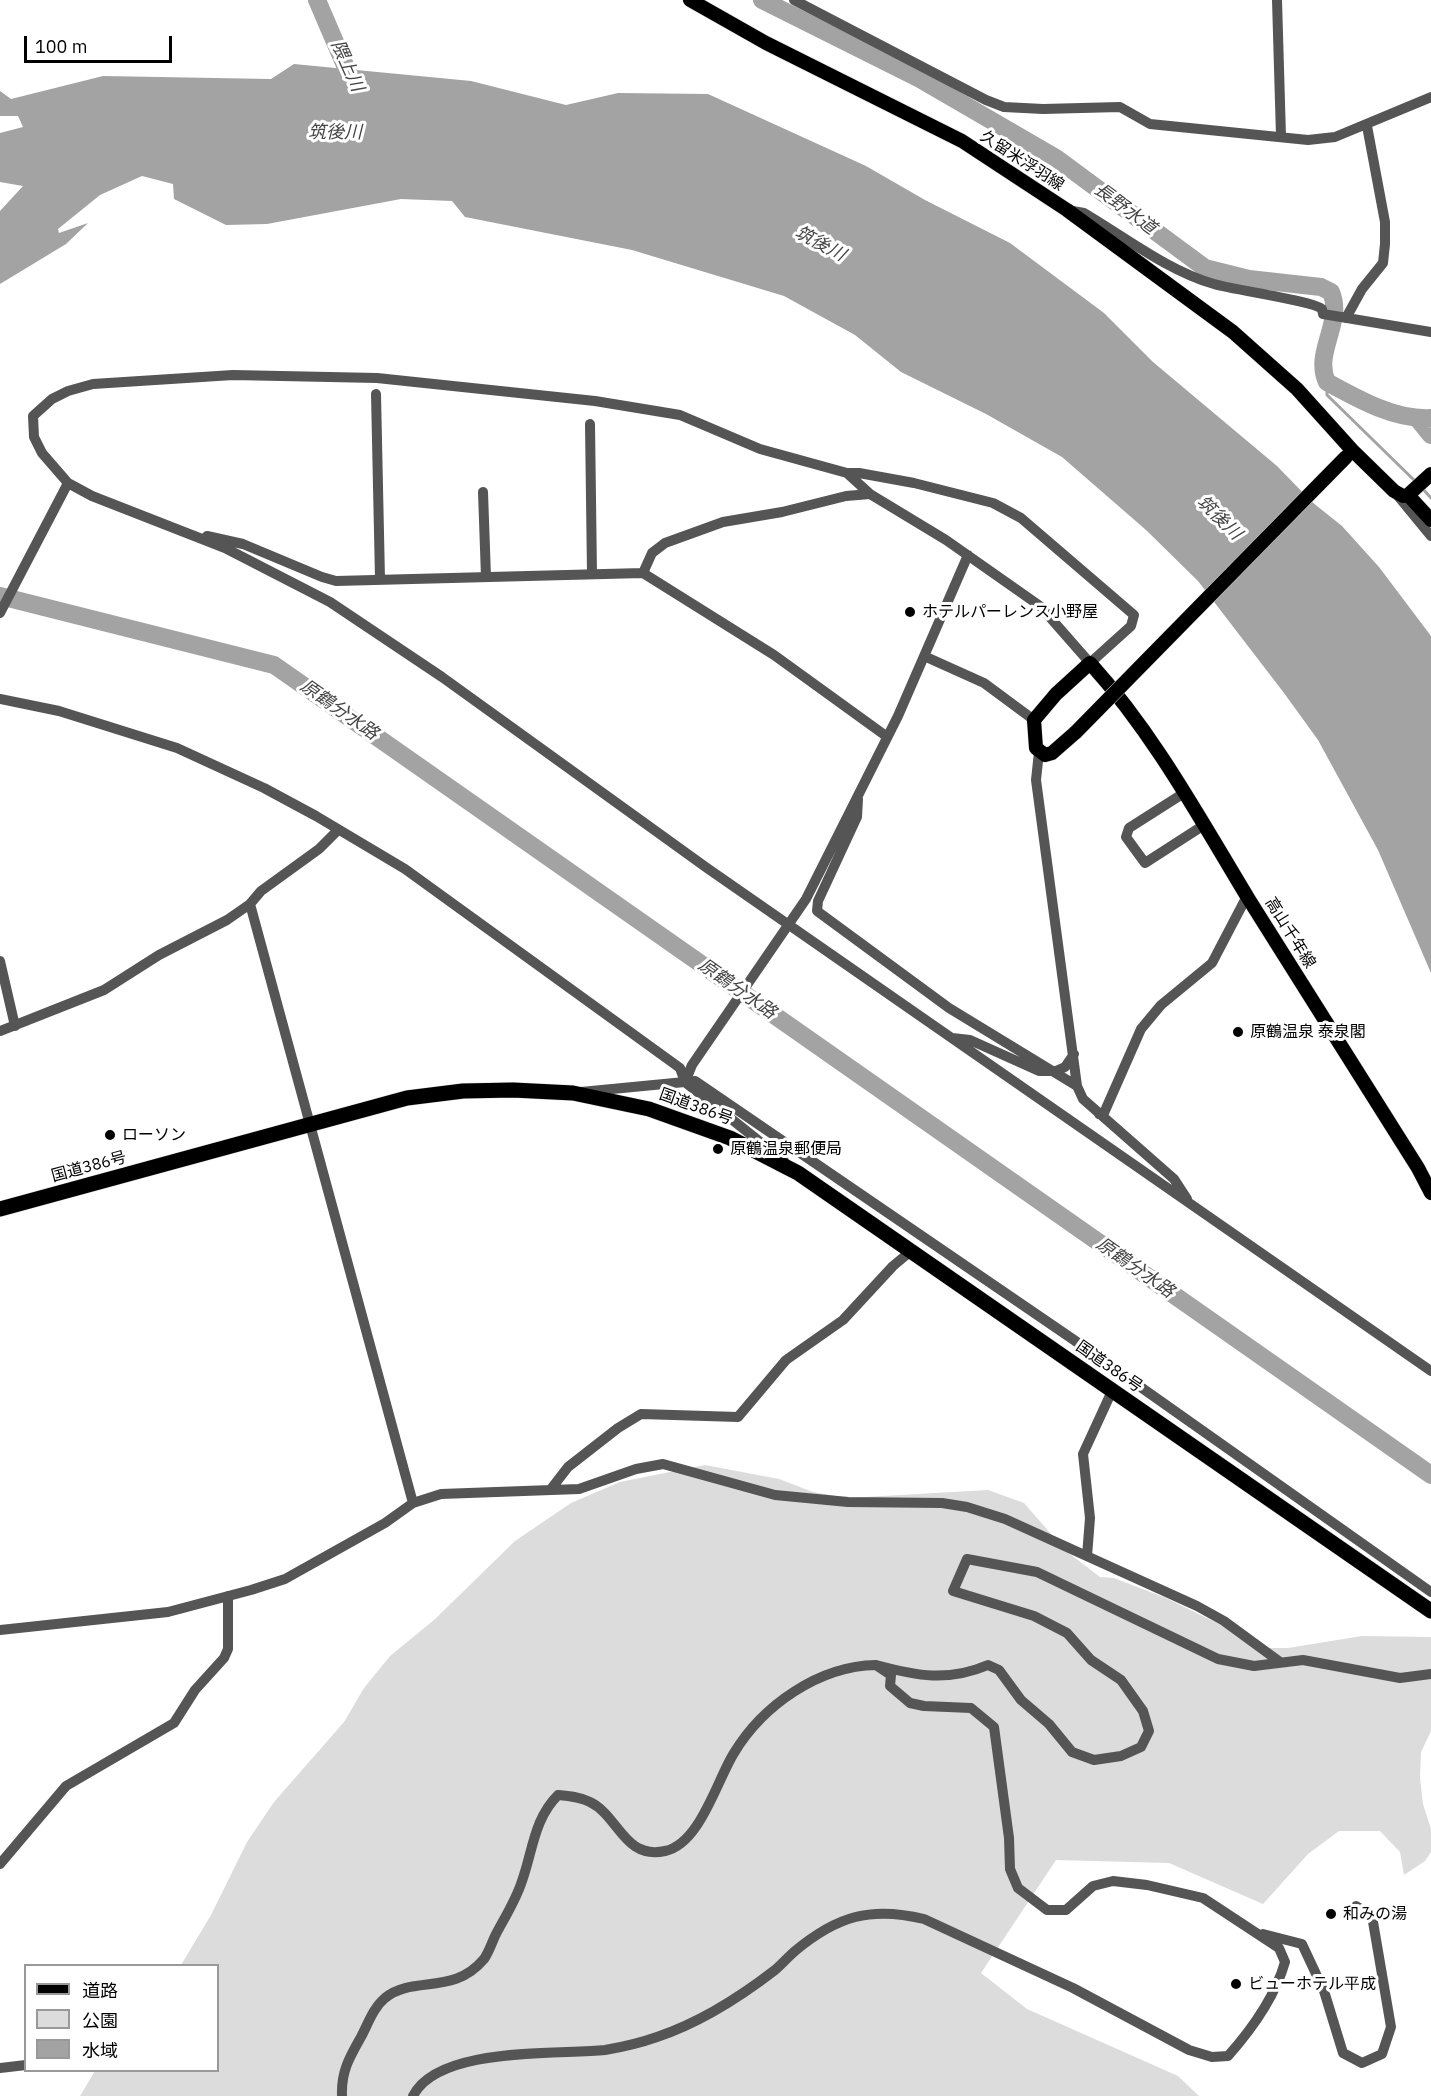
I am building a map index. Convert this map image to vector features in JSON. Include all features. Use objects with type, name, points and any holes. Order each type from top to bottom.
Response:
[{"type":"highway","name":"国道386号","points":[[0,1209],[432,1094],[513,1090],[573,1093],[674,1117],[730,1138],[798,1173],[1431,1611]]},
{"type":"main road","name":"久留米浮羽線","points":[[690,0],[766,43],[926,121],[979,152],[1067,210],[1233,332],[1297,389],[1349,453],[1394,491],[1403,496],[1412,492]]},
{"type":"main road","points":[[1090,663],[1040,710],[1034,720],[1034,742],[1039,752],[1045,755],[1052,753],[1076,732],[1349,453]]},
{"type":"main road","points":[[1431,474],[1412,492],[1431,520]]},
{"type":"main road","name":"高山千年線","points":[[1090,663],[1113,688],[1167,762],[1247,896],[1416,1164],[1431,1194]]},
{"type":"street","points":[[794,0],[986,100],[1004,107],[1120,107],[1150,124],[1308,140],[1335,137],[1367,126],[1431,97]]},
{"type":"street","points":[[1277,0],[1281,136]]},
{"type":"street","points":[[1345,318],[1362,289],[1383,263],[1385,244],[1383,212],[1367,126]]},
{"type":"street","points":[[1067,210],[1084,213],[1173,266],[1203,280],[1257,294],[1312,302],[1322,309],[1323,314],[1431,332]]},
{"type":"street","points":[[847,473],[870,494],[968,555],[1040,606],[1090,663],[1131,626],[1134,615],[1021,518],[993,503],[914,483],[847,473],[760,449],[680,415],[595,401],[372,378],[233,375],[93,384],[69,390],[52,399],[33,416],[34,437],[42,453],[66,486],[192,534],[267,568],[330,602],[442,677],[787,927],[1009,1079],[1042,1098],[1128,1162],[1431,1371]]},
{"type":"street","points":[[376,394],[380,579]]},
{"type":"street","points":[[590,424],[592,574]]},
{"type":"street","points":[[0,613],[66,486]]},
{"type":"street","points":[[1394,491],[1431,536]]},
{"type":"street","points":[[483,492],[486,577]]},
{"type":"street","points":[[643,573],[652,553],[665,543],[723,522],[782,512],[846,496],[870,494]]},
{"type":"street","points":[[192,534],[243,544],[322,578],[336,580],[643,573],[764,648],[886,736]]},
{"type":"street","points":[[685,1082],[692,1065],[806,898],[924,657],[968,555]]},
{"type":"street","points":[[924,657],[984,683],[1034,720]]},
{"type":"street","points":[[0,699],[59,711],[177,748],[264,788],[405,869],[680,1068],[685,1082],[798,1173]]},
{"type":"street","points":[[1039,752],[1038,789],[1077,1086],[1083,1099],[1174,1179],[1189,1202]]},
{"type":"street","points":[[859,792],[857,817],[818,902],[817,912],[952,1010],[1056,1071],[1077,1086]]},
{"type":"street","points":[[1184,793],[1129,828],[1125,833],[1126,837],[1145,863],[1204,825]]},
{"type":"street","points":[[0,1032],[104,990],[159,955],[227,920],[249,904],[261,891],[319,849],[338,831]]},
{"type":"street","points":[[1099,1114],[1104,1113],[1141,1029],[1161,1005],[1212,963],[1247,896]]},
{"type":"street","points":[[249,904],[413,1503]]},
{"type":"street","points":[[0,961],[15,1026]]},
{"type":"street","points":[[951,1038],[970,1040],[1039,1071],[1056,1071],[1065,1067],[1074,1053]]},
{"type":"street","points":[[573,1093],[603,1088],[695,1081],[1074,1340],[1431,1592]]},
{"type":"street","points":[[551,1490],[568,1467],[640,1414],[738,1417],[786,1360],[843,1320],[893,1266],[911,1251]]},
{"type":"street","points":[[1086,1556],[1090,1518],[1083,1454],[1112,1391]]},
{"type":"street","points":[[0,1630],[168,1612],[285,1579],[385,1523],[413,1503],[441,1494],[594,1486],[636,1469],[663,1464],[790,1497],[848,1502],[942,1503],[967,1507],[1005,1519],[1197,1606],[1224,1621],[1280,1662]]},
{"type":"street","points":[[342,2096],[341,2075],[347,2060],[371,2017],[385,1998],[405,1990],[454,1981],[468,1975],[485,1957],[518,1894],[533,1837],[546,1807],[558,1795],[590,1802],[603,1812],[630,1845],[642,1851],[665,1851],[678,1846],[689,1836],[702,1815],[734,1753],[748,1732],[772,1708],[826,1675],[854,1666],[876,1665],[906,1673],[945,1677],[966,1675],[988,1665],[999,1670],[1021,1700],[1048,1724],[1072,1752],[1095,1760],[1121,1756],[1141,1747],[1149,1731],[1143,1711],[1121,1680],[1090,1660],[1067,1633],[1034,1616],[953,1591],[967,1559],[1037,1572],[1218,1659],[1254,1666],[1303,1660],[1400,1678],[1431,1674]]},
{"type":"street","points":[[0,1864],[66,1786],[174,1723],[195,1689],[224,1658],[228,1649],[228,1596]]},
{"type":"street","points":[[413,2096],[417,2087],[439,2072],[492,2057],[542,2051],[604,2050],[639,2043],[671,2033],[728,2002],[775,1970],[825,1929],[842,1920],[864,1914],[899,1913],[924,1919],[963,1935],[1073,1988],[1196,2053],[1212,2057],[1228,2056],[1238,2045],[1280,1981],[1285,1962],[1279,1948],[1203,1898],[1124,1882],[1113,1881],[1093,1886],[1066,1910],[1047,1910],[1018,1888],[1010,1869],[1009,1838],[994,1727],[971,1708],[924,1706],[910,1703],[890,1686],[891,1675],[876,1665]]},
{"type":"street","points":[[1254,1931],[1302,1944],[1324,1991],[1343,2053],[1362,2062],[1382,2054],[1391,2027],[1372,1916],[1356,1906]]},
{"type":"street","points":[[0,2068],[24,2065]]},
{"type":"green space","points":[[705,1465],[779,1479],[813,1492],[847,1498],[988,1490],[1024,1503],[1066,1551],[1100,1577],[1114,1578],[1166,1598],[1268,1648],[1288,1648],[1362,1636],[1431,1637],[1431,1731],[1421,1752],[1420,1778],[1423,1804],[1431,1829],[1431,1852],[1425,1861],[1404,1875],[1400,1852],[1380,1831],[1339,1831],[1308,1854],[1263,1904],[1169,1863],[1056,1860],[981,1973],[1027,2009],[1178,2076],[1199,2096],[80,2096],[94,2072],[219,2072],[219,1964],[182,1964],[211,1915],[247,1842],[274,1802],[344,1722],[364,1688],[390,1656],[434,1620],[515,1541],[571,1503],[620,1482]]},
{"type":"water","name":"筑後川","points":[[294,64],[471,81],[566,105],[618,93],[708,94],[866,166],[925,200],[1010,243],[1104,313],[1153,362],[1277,466],[1312,502],[1342,526],[1379,567],[1431,636],[1431,973],[1378,850],[1318,740],[1198,581],[1146,530],[1062,457],[986,414],[901,372],[855,335],[784,296],[632,250],[465,217],[452,201],[401,199],[267,224],[226,225],[174,199],[173,184],[142,176],[100,195],[58,229],[59,233],[88,223],[66,244],[0,284],[0,211],[23,186],[0,182],[0,133],[23,127],[18,116],[0,116],[0,91],[11,99],[103,76],[271,79]]},
{"type":"waterway","name":"隈上川","points":[[317,0],[356,91]]},
{"type":"waterway","name":"長野水道","points":[[762,0],[920,79],[1056,158],[1205,268],[1249,279],[1321,287],[1331,292],[1334,315],[1324,360],[1327,382],[1390,412],[1417,418],[1431,418]]},
{"type":"waterway","points":[[1327,382],[1327,395],[1415,481]]},
{"type":"waterway","points":[[1418,419],[1431,435]]},
{"type":"waterway","points":[[1422,488],[1431,498]]},
{"type":"waterway","name":"原鶴分水路","points":[[0,596],[274,665],[1431,1475]]},
{"type":"place","name":"ホテルパーレンス小野屋","points":[[910,612]]},
{"type":"place","name":"原鶴温泉 泰泉閣","points":[[1238,1032]]},
{"type":"place","name":"ローソン","points":[[110,1135]]},
{"type":"place","name":"原鶴温泉郵便局","points":[[718,1149]]},
{"type":"place","name":"和みの湯","points":[[1331,1914]]},
{"type":"place","name":"ビューホテル平成","points":[[1236,1984]]}]
